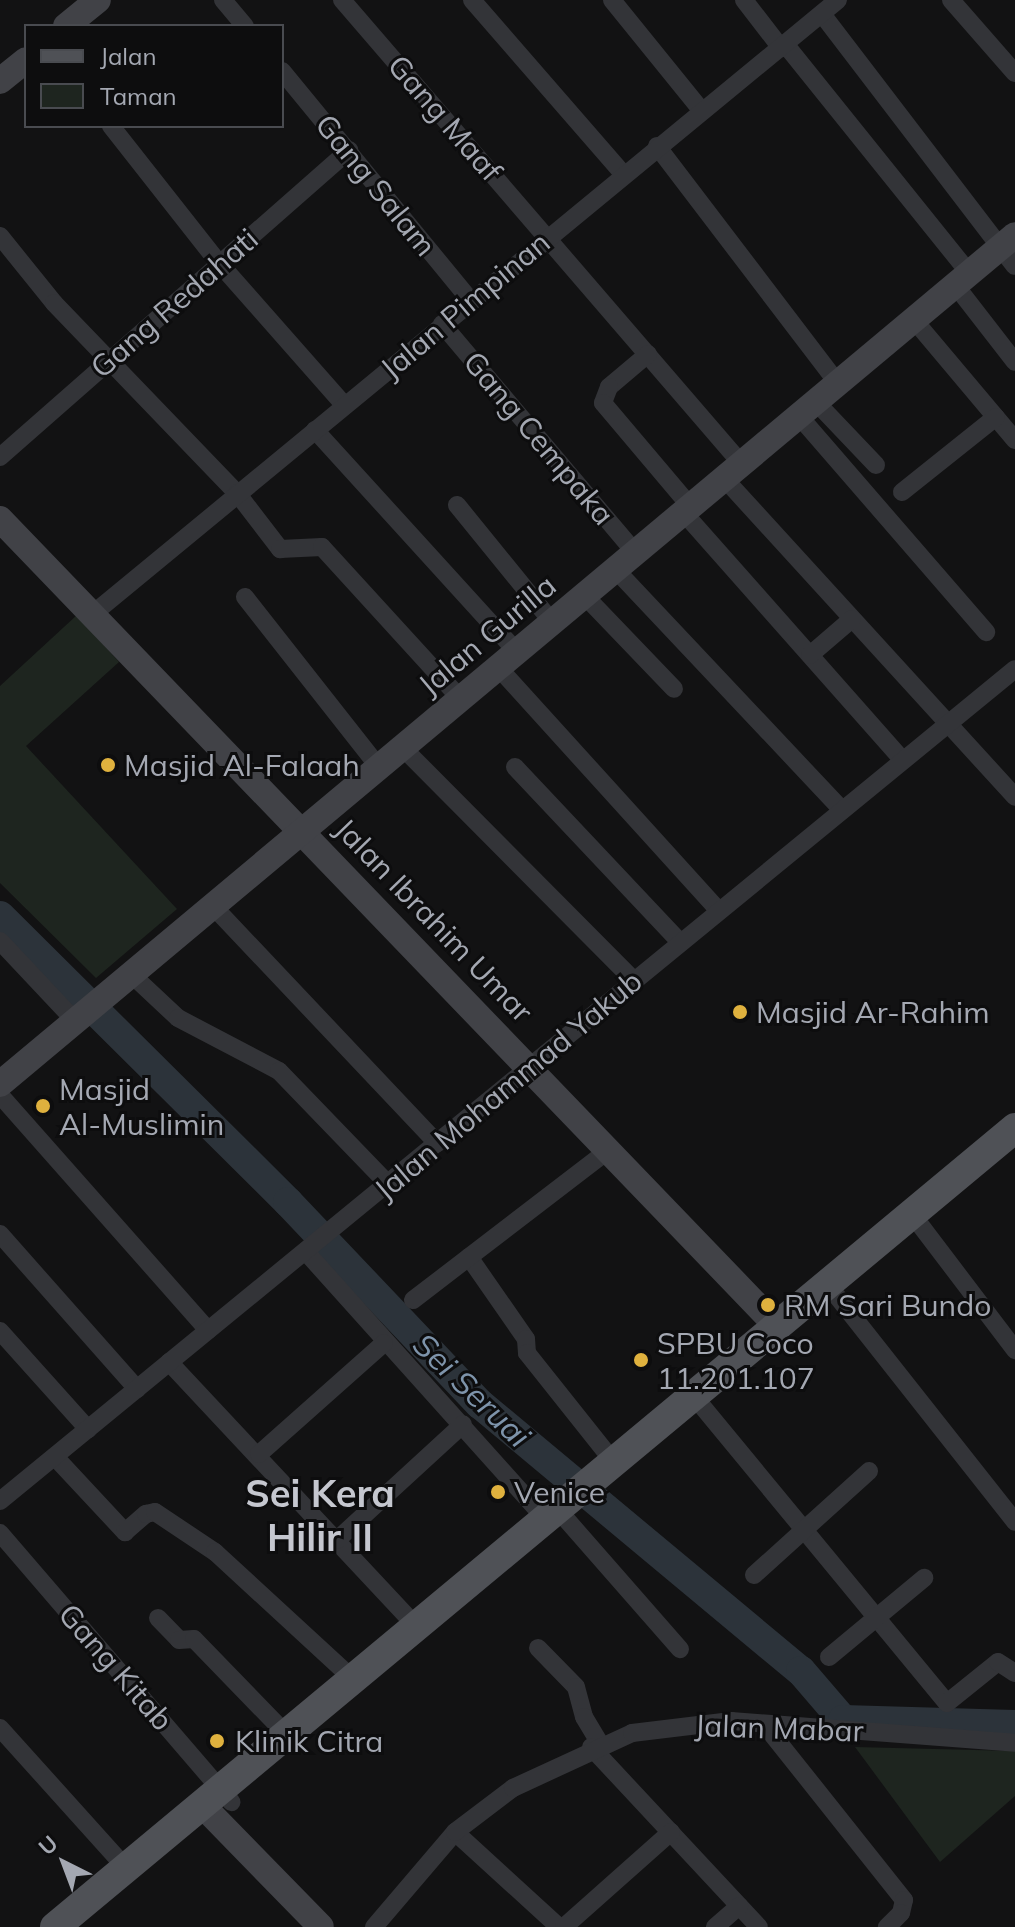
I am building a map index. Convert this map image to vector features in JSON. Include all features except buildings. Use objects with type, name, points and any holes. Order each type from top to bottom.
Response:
[{"type":"main road","points":[[606,1473],[702,1406],[781,1330],[836,1295],[921,1226],[952,1190],[1015,1128]]},
{"type":"main road","points":[[79,1927],[216,1803],[606,1473],[952,1190],[1015,1148]]},
{"type":"main road","points":[[55,1927],[126,1868],[216,1803],[286,1734],[416,1626],[564,1511]]},
{"type":"street","points":[[68,24],[98,0]]},
{"type":"street","points":[[223,0],[243,24]]},
{"type":"street","name":"Gang Maaf","points":[[342,0],[648,354],[732,469],[852,619],[1015,797]]},
{"type":"street","points":[[472,0],[624,175]]},
{"type":"street","points":[[612,0],[702,111]]},
{"type":"street","points":[[744,0],[963,280],[1015,362]]},
{"type":"street","name":"Jalan Pimpinan","points":[[94,613],[470,300],[838,0]]},
{"type":"street","points":[[951,0],[1015,73]]},
{"type":"street","points":[[822,14],[1010,250]]},
{"type":"street","points":[[0,81],[24,62]]},
{"type":"street","name":"Gang Salam","points":[[284,73],[470,300]]},
{"type":"street","points":[[113,128],[219,263],[344,405]]},
{"type":"street","points":[[657,146],[838,384]]},
{"type":"street","name":"Gang Redahati","points":[[0,457],[349,150]]},
{"type":"street","points":[[0,236],[107,360],[237,493],[280,549],[322,547],[460,698]]},
{"type":"street","name":"Jalan Gurilla","points":[[0,1084],[300,828],[402,747],[732,469],[963,280],[1010,250]]},
{"type":"street","points":[[914,320],[1015,440]]},
{"type":"street","name":"Gang Cempaka","points":[[442,324],[625,560],[840,808]]},
{"type":"street","points":[[648,354],[609,387],[603,403],[687,510],[901,758]]},
{"type":"street","points":[[808,409],[876,465]]},
{"type":"street","points":[[808,409],[986,632]]},
{"type":"street","points":[[902,492],[996,417]]},
{"type":"street","points":[[315,430],[718,910]]},
{"type":"street","points":[[457,505],[552,622]]},
{"type":"street","name":"Jalan Ibrahim Umar","points":[[0,519],[532,1066],[781,1330]]},
{"type":"street","points":[[584,595],[674,689]]},
{"type":"street","points":[[245,597],[378,766]]},
{"type":"street","points":[[810,655],[852,619]]},
{"type":"street","name":"Jalan Mohammad Yakub","points":[[0,1500],[532,1066],[901,758],[1015,669]]},
{"type":"street","points":[[402,747],[634,981]]},
{"type":"street","points":[[515,767],[680,942]]},
{"type":"street","points":[[212,905],[437,1143]]},
{"type":"street","points":[[0,941],[79,1018]]},
{"type":"street","points":[[123,980],[178,1018],[279,1071],[388,1184]]},
{"type":"street","points":[[0,1095],[208,1330]]},
{"type":"street","points":[[413,1300],[610,1149]]},
{"type":"street","points":[[921,1226],[1015,1350]]},
{"type":"street","points":[[0,1234],[137,1389]]},
{"type":"street","points":[[310,1248],[384,1343],[463,1424],[564,1511],[680,1649]]},
{"type":"street","points":[[469,1257],[526,1339],[527,1353],[606,1473]]},
{"type":"street","points":[[836,1295],[1015,1522]]},
{"type":"street","points":[[0,1331],[88,1429]]},
{"type":"street","points":[[259,1454],[384,1343]]},
{"type":"street","points":[[169,1362],[259,1454],[416,1626]]},
{"type":"street","points":[[702,1406],[873,1619],[948,1704],[998,1662],[1015,1673]]},
{"type":"street","points":[[337,1540],[463,1424]]},
{"type":"street","points":[[55,1457],[125,1532],[155,1512],[215,1552],[353,1679]]},
{"type":"street","points":[[754,1575],[869,1471]]},
{"type":"street","name":"Gang Kitab","points":[[0,1533],[216,1803]]},
{"type":"street","points":[[829,1657],[924,1578]]},
{"type":"street","points":[[158,1618],[179,1640],[194,1639],[286,1734]]},
{"type":"street","points":[[538,1648],[576,1687],[595,1746],[759,1927]]},
{"type":"street","name":"Jalan Mabar","points":[[374,1927],[455,1832],[513,1788],[595,1746],[696,1722],[764,1724],[1015,1743]]},
{"type":"street","points":[[764,1724],[904,1900],[901,1913],[887,1927]]},
{"type":"street","points":[[0,1728],[126,1868]]},
{"type":"street","points":[[216,1803],[321,1927]]},
{"type":"street","points":[[455,1832],[562,1927],[671,1832]]},
{"type":"street","points":[[715,1927],[739,1906]]},
{"type":"green space","points":[[77,615],[119,662],[26,746],[177,909],[96,978],[0,883],[0,686]]},
{"type":"green space","points":[[855,1747],[1015,1751],[1015,1796],[940,1862]]},
{"type":"waterway","name":"Sei Seruai","points":[[0,916],[288,1202],[480,1404],[801,1671],[843,1720],[1015,1725]]},
{"type":"place","name":"Masjid Al-Falaah","points":[[108,765]]},
{"type":"place","name":"Masjid Ar-Rahim","points":[[740,1012]]},
{"type":"place","name":"Masjid Al-Muslimin","points":[[43,1106]]},
{"type":"place","name":"RM Sari Bundo","points":[[768,1305]]},
{"type":"place","name":"SPBU Coco 11.201.107","points":[[641,1360]]},
{"type":"place","name":"Venice","points":[[498,1492]]},
{"type":"place","name":"Klinik Citra","points":[[217,1741]]},
{"type":"district","name":"Sei Kera Hilir II","points":[[320,1516]]}]
